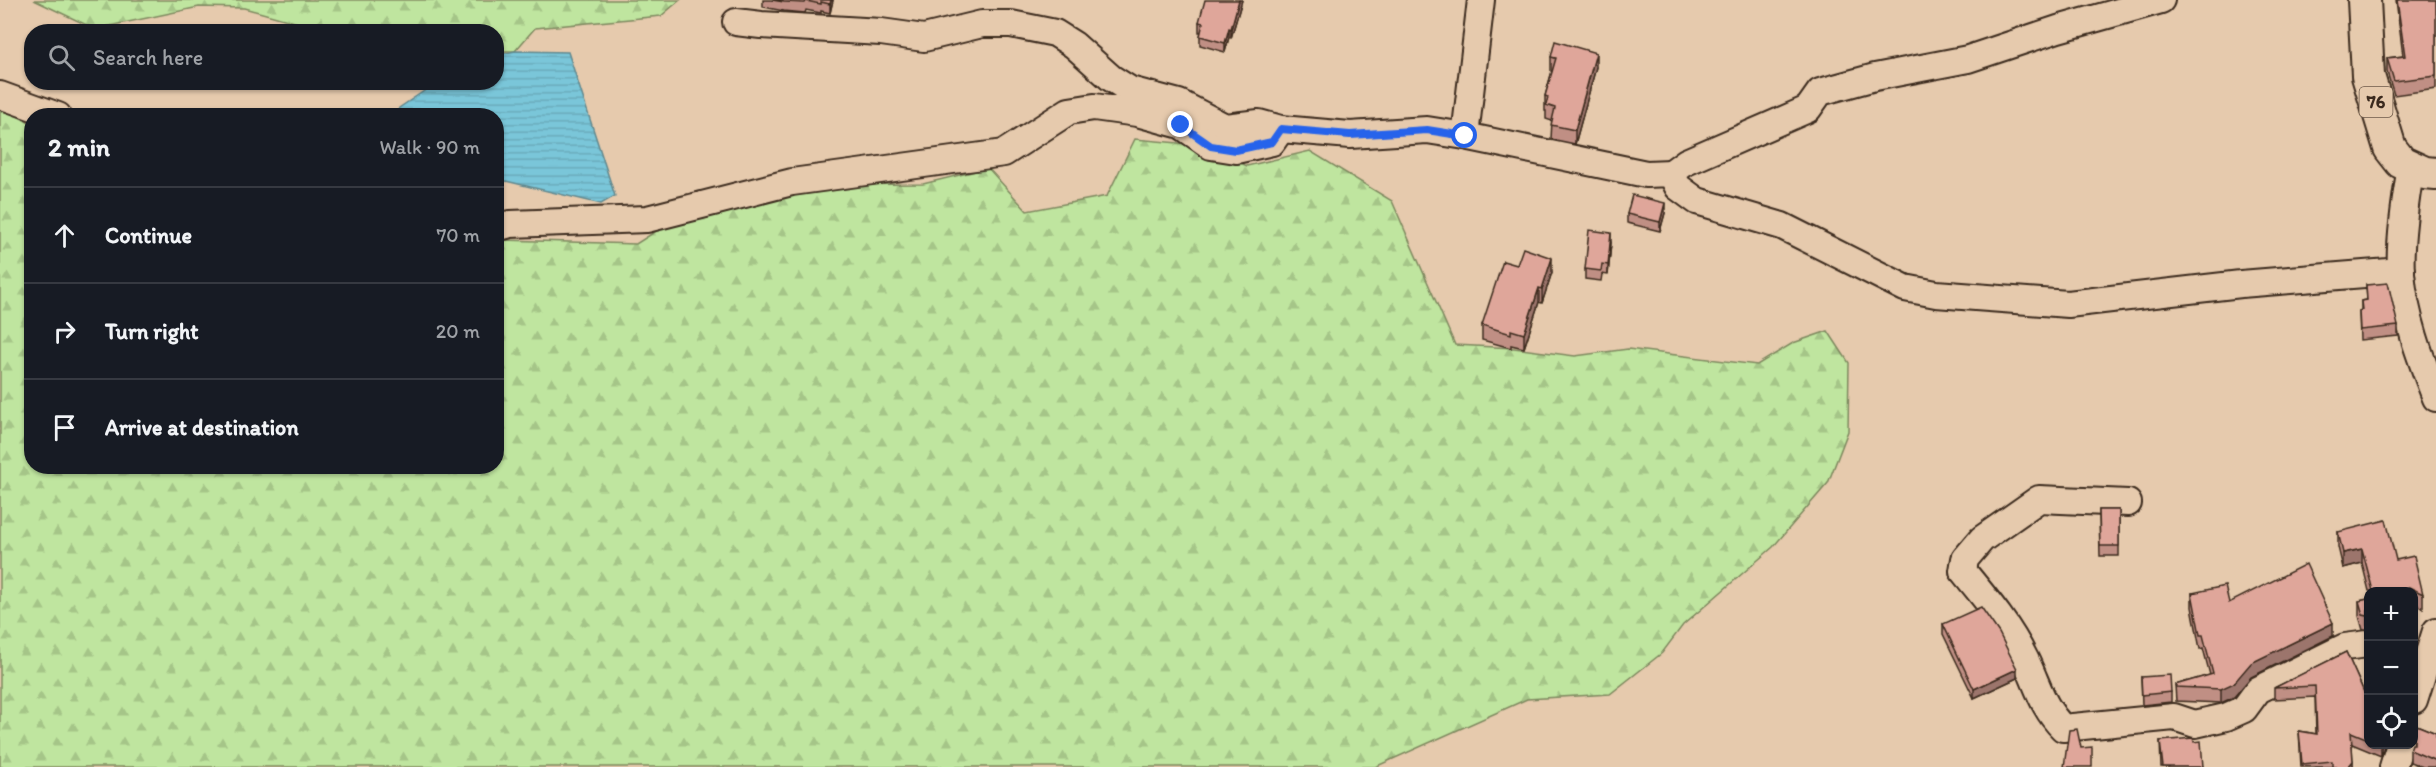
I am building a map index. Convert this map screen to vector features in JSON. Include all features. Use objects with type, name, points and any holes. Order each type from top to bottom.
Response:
[{"type":"main road","name":"76","points":[[2364,0],[2368,76],[2390,148],[2402,162],[2424,170]]},
{"type":"street","points":[[1465,136],[1481,0]]},
{"type":"street","points":[[736,22],[881,32],[924,38],[982,24],[1011,24],[1054,33],[1074,45],[1111,78],[1130,90],[1179,103],[1225,127],[1259,123],[1281,129],[1350,135],[1427,130],[1646,174],[1671,173],[1686,162],[1808,109],[1820,92],[1875,77],[1968,59],[2058,29],[2161,0]]},
{"type":"street","points":[[0,94],[37,108]]},
{"type":"street","points":[[504,226],[647,219],[792,182],[1004,153],[1069,111],[1094,108],[1137,113],[1181,125],[1211,146],[1236,150],[1272,142],[1281,129]]},
{"type":"street","points":[[2424,170],[2407,189],[2401,271],[2406,308],[2417,350],[2436,398]]},
{"type":"street","points":[[1671,173],[1678,187],[1696,201],[1782,226],[1905,288],[1936,294],[2068,304],[2241,284],[2401,271]]},
{"type":"street","points":[[2127,503],[2039,499],[1982,539],[1965,559],[1963,571],[2002,619],[2025,659],[2041,699],[2063,728],[2174,717],[2195,724],[2226,717],[2244,709],[2258,690],[2275,681],[2345,647],[2364,645]]},
{"type":"street","points":[[2415,695],[2427,641]]},
{"type":"street","points":[[2393,767],[2398,749]]},
{"type":"green space","points":[[34,0],[680,0],[661,16],[535,28],[515,51],[504,51],[504,24],[302,24],[244,8],[199,7],[119,24],[84,24]]},
{"type":"green space","points":[[0,105],[24,120],[24,474],[504,474],[504,240],[636,244],[664,226],[804,185],[923,184],[988,168],[1027,211],[1107,196],[1135,139],[1200,145],[1247,166],[1310,151],[1392,201],[1455,345],[1514,348],[1575,356],[1628,349],[1757,365],[1793,343],[1828,331],[1849,363],[1848,431],[1828,483],[1773,547],[1683,625],[1662,653],[1610,694],[1527,699],[1375,767],[0,767]]},
{"type":"water","points":[[515,51],[568,52],[615,196],[601,204],[504,181],[504,108],[399,108],[426,90],[504,90],[504,53]]},
{"type":"building","points":[[772,0],[831,0],[830,4],[821,2],[821,4]]},
{"type":"building","points":[[1205,0],[1239,0],[1225,43],[1200,36],[1203,23],[1199,22]]},
{"type":"building","points":[[2397,0],[2436,0],[2436,76],[2394,81],[2387,58],[2405,56]]},
{"type":"building","points":[[1555,41],[1596,53],[1575,130],[1551,125],[1555,108],[1546,105],[1548,97],[1545,96],[1556,58],[1551,57]]},
{"type":"building","points":[[1632,195],[1665,203],[1660,222],[1627,214]]},
{"type":"building","points":[[1589,230],[1611,233],[1608,265],[1602,264],[1601,271],[1585,269]]},
{"type":"building","points":[[1523,248],[1552,258],[1542,289],[1539,288],[1524,334],[1511,330],[1511,334],[1482,325],[1503,261],[1517,265]]},
{"type":"building","points":[[2388,283],[2398,326],[2360,330],[2359,311],[2362,310],[2361,301],[2367,300],[2366,285]]},
{"type":"building","points":[[2099,510],[2119,510],[2119,546],[2100,546]]},
{"type":"building","points":[[2386,520],[2396,560],[2414,556],[2423,594],[2418,592],[2418,587],[2372,587],[2362,549],[2343,553],[2338,532]]},
{"type":"building","points":[[2306,564],[2333,623],[2251,663],[2234,683],[2221,689],[2176,687],[2175,685],[2213,674],[2203,635],[2200,635],[2192,593],[2225,586],[2229,603]]},
{"type":"building","points":[[2364,600],[2364,615],[2363,615],[2359,601]]},
{"type":"building","points":[[1981,607],[1999,633],[2017,669],[1974,689],[1943,624]]},
{"type":"building","points":[[2346,652],[2364,692],[2364,737],[2351,732],[2353,761],[2348,767],[2332,767],[2332,761],[2302,764],[2299,731],[2317,734],[2315,686],[2274,688]]},
{"type":"building","points":[[2170,675],[2171,692],[2142,695],[2141,677]]},
{"type":"building","points":[[2418,726],[2436,733],[2436,761],[2410,750],[2418,749]]},
{"type":"building","points":[[2077,729],[2081,748],[2092,747],[2092,767],[2064,767],[2069,730]]},
{"type":"building","points":[[2193,738],[2194,742],[2201,741],[2203,767],[2163,767],[2160,741]]},
{"type":"route","points":[[1181,125],[1211,146],[1236,150],[1272,142],[1281,129],[1350,135],[1427,130],[1465,136]]}]
